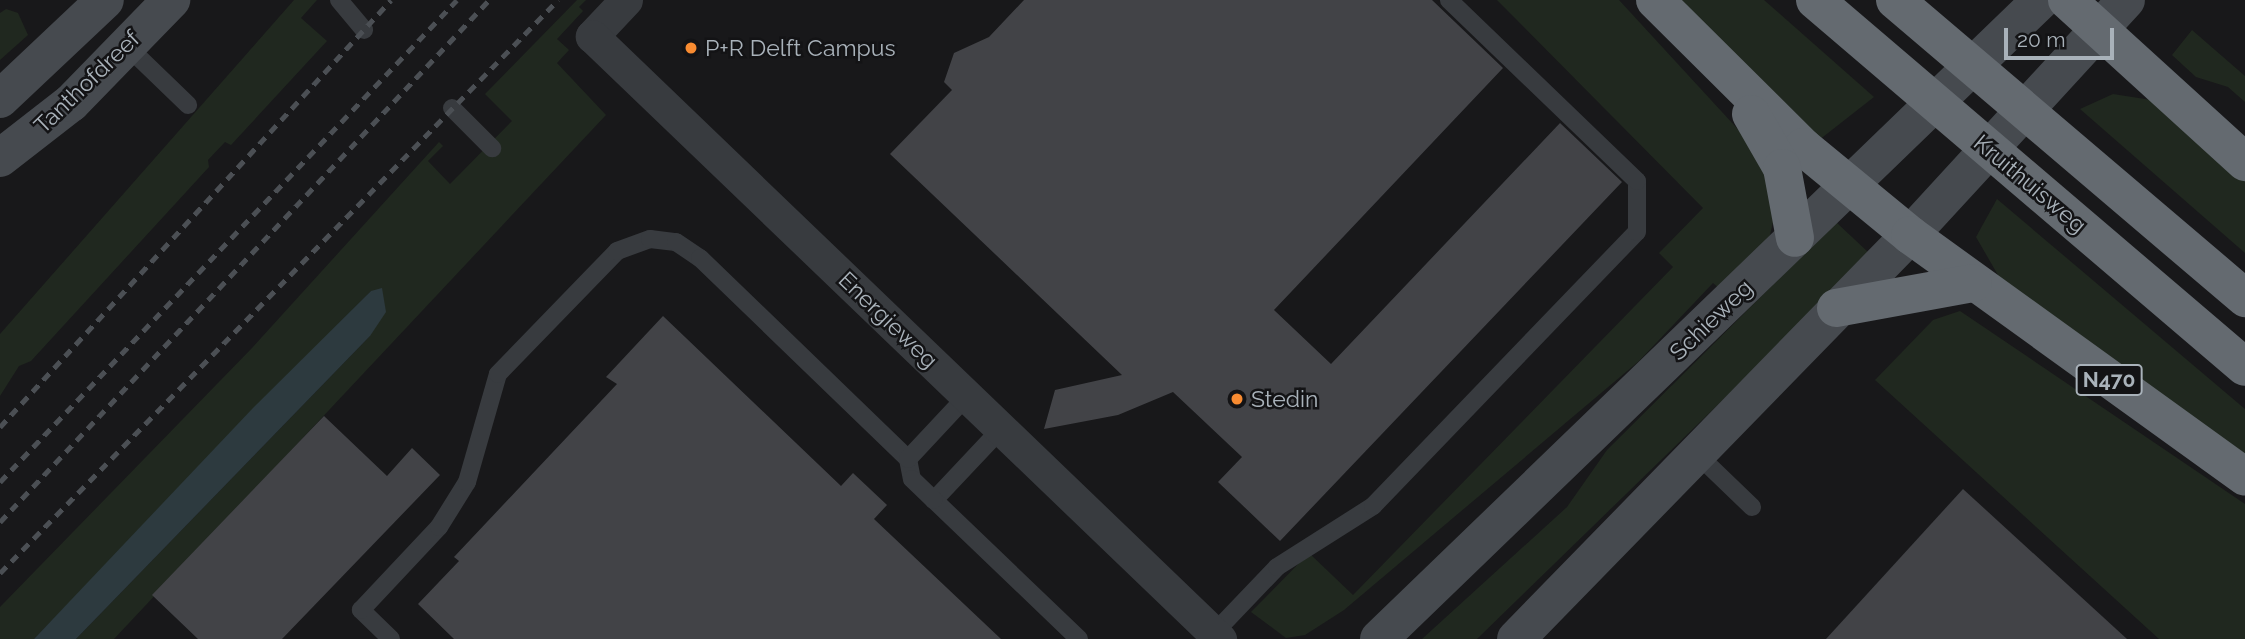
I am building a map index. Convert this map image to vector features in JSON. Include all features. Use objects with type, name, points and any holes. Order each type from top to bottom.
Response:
[{"type":"highway","name":"N470","points":[[1655,0],[1728,76],[1848,183],[1910,234],[1973,283],[2245,477]]},
{"type":"highway","name":"Kruithuisweg","points":[[1815,0],[2245,367]]},
{"type":"highway","points":[[1895,0],[2245,298]]},
{"type":"highway","points":[[2067,0],[2245,162]]},
{"type":"highway","name":"N470","points":[[1728,76],[1782,168],[1795,239]]},
{"type":"highway","points":[[1836,308],[1973,283]]},
{"type":"street","name":"Tanthofdreef","points":[[0,99],[105,0]]},
{"type":"street","name":"Tanthofdreef","points":[[0,158],[71,103],[171,0]]},
{"type":"street","name":"Energieweg","points":[[626,0],[592,36],[1217,636]]},
{"type":"street","name":"Schieweg","points":[[1379,639],[1795,239],[1848,183],[2041,0]]},
{"type":"street","points":[[1516,639],[1698,455],[1836,308],[1910,234],[2101,31],[2126,0]]},
{"type":"lane","points":[[339,0],[364,30]]},
{"type":"lane","points":[[1217,636],[1277,567],[1373,506],[1637,232],[1637,181],[1449,0]]},
{"type":"lane","points":[[127,46],[188,105]]},
{"type":"lane","points":[[452,108],[492,148]]},
{"type":"lane","points":[[391,639],[361,611],[439,527],[467,482],[498,374],[617,251],[650,239],[676,242],[700,258],[908,459],[912,479],[1079,639]]},
{"type":"lane","points":[[908,459],[967,396]]},
{"type":"lane","points":[[933,500],[1001,429]]},
{"type":"lane","points":[[1698,455],[1752,506]]},
{"type":"shaded area","points":[[294,0],[317,0],[301,18],[327,41],[231,145],[225,142],[208,160],[209,167],[31,361],[19,366],[0,396],[0,334]]},
{"type":"shaded area","points":[[577,0],[586,0],[579,7],[583,11],[557,39],[569,50],[557,63],[606,115],[114,639],[76,639],[370,336],[371,291],[34,639],[0,639],[0,607],[252,348],[439,142],[443,146],[428,161],[450,184],[512,121],[485,94]]},
{"type":"shaded area","points":[[1497,0],[1619,0],[1768,162],[1774,218],[1765,256],[1721,290],[1713,283],[1639,361],[1344,610],[1305,635],[1286,638],[1251,612],[1309,553],[1353,595],[1673,267],[1659,253],[1703,208]]},
{"type":"shaded area","points":[[1674,0],[1764,0],[1874,97],[1814,144]]},
{"type":"shaded area","points":[[6,9],[18,13],[28,35],[0,60],[0,13]]},
{"type":"shaded area","points":[[2192,30],[2245,76],[2245,102],[2228,87],[2196,77],[2172,55]]},
{"type":"shaded area","points":[[2113,94],[2164,102],[2245,179],[2245,253],[2080,109]]},
{"type":"shaded area","points":[[1997,199],[2245,409],[2245,461],[2002,282],[1976,237]]},
{"type":"shaded area","points":[[1836,222],[1869,253],[1735,388],[1477,639],[1422,639],[1567,507],[1607,450]]},
{"type":"shaded area","points":[[382,288],[386,312],[370,336],[76,639],[34,639],[253,408],[371,291]]},
{"type":"shaded area","points":[[1960,311],[2245,504],[2245,639],[2159,639],[1875,380],[1933,320]]},
{"type":"building","points":[[1024,0],[1432,0],[1503,68],[1274,310],[1331,364],[1560,123],[1622,182],[1280,541],[1218,482],[1242,457],[1173,392],[1118,415],[1044,429],[1055,390],[1122,375],[890,154],[952,90],[944,82],[954,53],[989,37]]},
{"type":"building","points":[[663,316],[841,486],[853,473],[887,505],[874,519],[1001,639],[454,639],[418,604],[459,561],[454,557],[617,384],[606,377]]},
{"type":"building","points":[[324,416],[387,476],[412,448],[440,475],[282,639],[198,639],[152,595]]},
{"type":"building","points":[[1963,489],[2127,639],[1826,639]]},
{"type":"railway","points":[[0,427],[391,0]]},
{"type":"railway","points":[[0,482],[457,0]]},
{"type":"railway","points":[[0,522],[489,0]]},
{"type":"railway","points":[[0,573],[558,0]]},
{"type":"place","name":"P+R Delft Campus","points":[[691,48]]},
{"type":"place","name":"Stedin","points":[[1237,399]]}]
